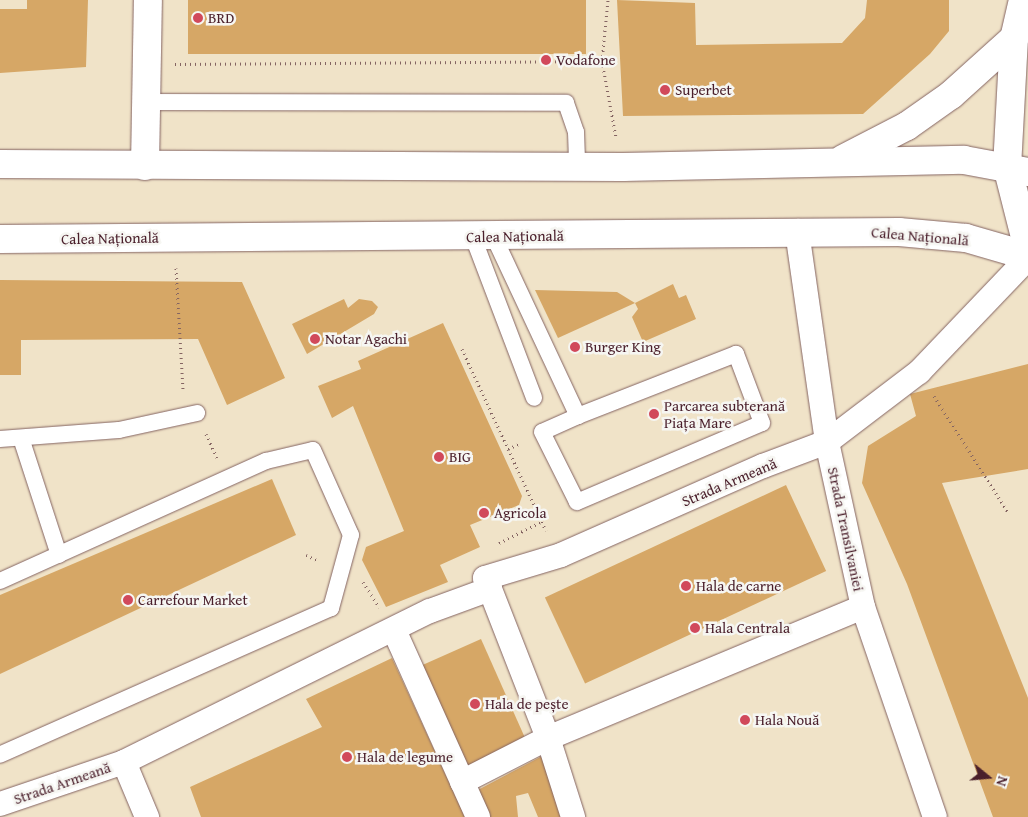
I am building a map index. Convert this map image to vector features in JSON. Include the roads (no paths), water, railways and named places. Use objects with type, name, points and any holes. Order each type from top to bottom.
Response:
[{"type":"main road","points":[[144,166],[148,64],[148,0]]},
{"type":"main road","points":[[1023,0],[1014,38],[1017,169],[1028,249]]},
{"type":"main road","points":[[836,162],[907,126],[951,95],[1014,38]]},
{"type":"main road","points":[[0,164],[144,166],[623,166],[964,160],[1017,169]]},
{"type":"main road","name":"Calea Națională","points":[[0,239],[483,237],[797,231],[899,232],[966,238],[1028,257]]},
{"type":"street","name":"Strada Transilvaniei","points":[[797,231],[827,442],[863,608],[935,817]]},
{"type":"street","name":"Strada Armeană","points":[[490,589],[485,578],[561,555],[763,466],[827,442],[919,372],[1028,257]]},
{"type":"street","points":[[478,817],[394,630],[430,611],[490,589],[548,738],[574,817]]},
{"type":"street","points":[[462,782],[548,738],[863,608]]},
{"type":"street","name":"Strada Armeană","points":[[0,804],[124,762],[394,630]]},
{"type":"street","points":[[124,762],[148,817]]},
{"type":"lane","points":[[147,102],[566,103],[576,132],[577,166]]},
{"type":"lane","points":[[483,237],[534,398]]},
{"type":"lane","points":[[483,237],[578,416]]},
{"type":"lane","points":[[736,354],[762,423],[577,502],[542,432],[578,416],[736,354]]},
{"type":"lane","points":[[0,440],[119,430],[197,413]]},
{"type":"lane","points":[[22,438],[59,555]]},
{"type":"lane","points":[[0,581],[266,461],[313,450],[351,535],[330,608],[0,756]]},
{"type":"place","name":"BRD","points":[[198,18]]},
{"type":"place","name":"Vodafone","points":[[546,60]]},
{"type":"place","name":"Superbet","points":[[665,90]]},
{"type":"place","name":"Notar Agachi","points":[[315,339]]},
{"type":"place","name":"Burger King","points":[[575,347]]},
{"type":"place","name":"Parcarea subterană Piața Mare","points":[[654,414]]},
{"type":"place","name":"BIG","points":[[439,457]]},
{"type":"place","name":"Agricola","points":[[484,513]]},
{"type":"place","name":"Hala de carne","points":[[686,586]]},
{"type":"place","name":"Carrefour Market","points":[[128,600]]},
{"type":"place","name":"Hala Centrala","points":[[695,628]]},
{"type":"place","name":"Hala de pește","points":[[475,704]]},
{"type":"place","name":"Hala Nouă","points":[[745,720]]},
{"type":"place","name":"Hala de legume","points":[[347,757]]}]
